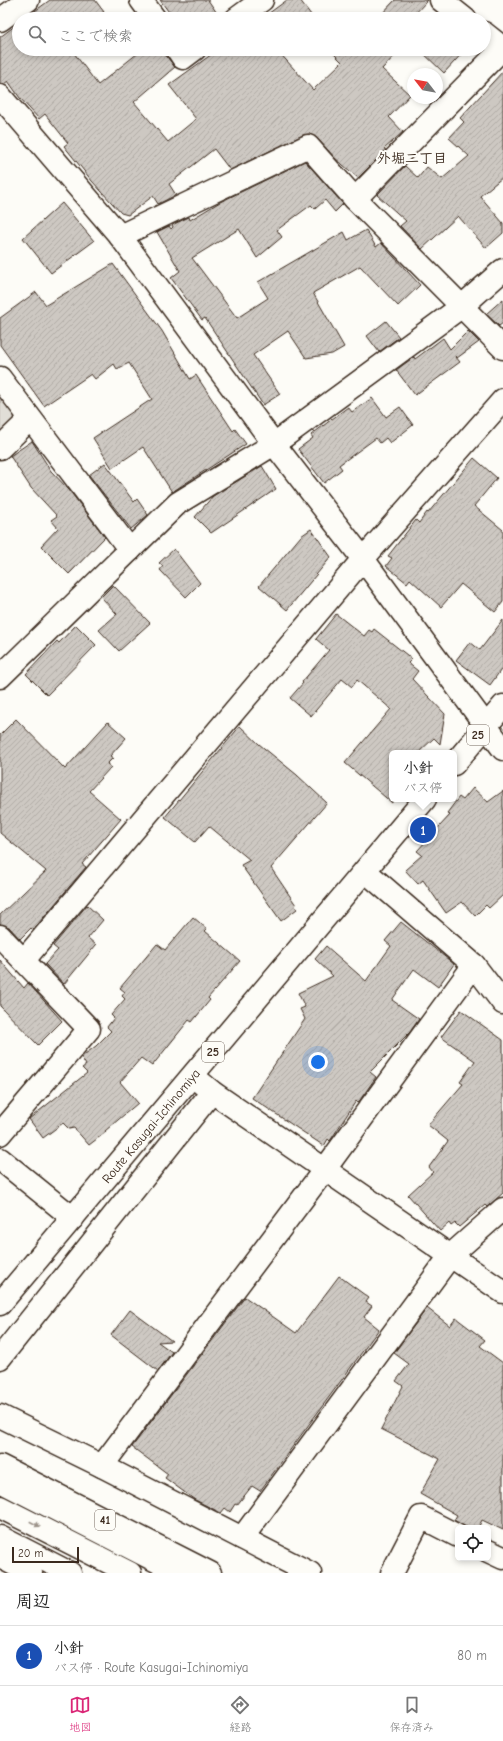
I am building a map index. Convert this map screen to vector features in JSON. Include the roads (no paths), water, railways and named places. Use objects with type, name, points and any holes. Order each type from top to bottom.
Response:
[{"type":"main road","points":[[0,20],[28,0]]},
{"type":"main road","points":[[141,0],[150,12]]},
{"type":"main road","points":[[246,12],[262,0]]},
{"type":"main road","points":[[441,0],[456,12]]},
{"type":"main road","points":[[355,199],[503,48],[491,39]]},
{"type":"main road","points":[[0,96],[120,236],[274,444],[363,559],[503,749]]},
{"type":"main road","points":[[120,236],[308,146],[355,199],[503,348]]},
{"type":"main road","points":[[0,677],[178,503],[274,444],[461,307],[503,270]]},
{"type":"main road","points":[[0,378],[130,550]]},
{"type":"main road","points":[[24,960],[363,559],[503,400]]},
{"type":"main road","points":[[0,448],[30,419]]},
{"type":"main road","name":"25","points":[[457,760],[503,706]]},
{"type":"main road","name":"Route Kasugai-Ichinomiya","points":[[0,1304],[422,802]]},
{"type":"main road","points":[[365,871],[474,964],[503,1003]]},
{"type":"main road","points":[[0,936],[89,1028],[0,1134]]},
{"type":"main road","points":[[102,1466],[325,1169],[474,964]]},
{"type":"main road","points":[[193,1076],[212,1092],[503,1292]]},
{"type":"main road","points":[[0,1358],[212,1092]]},
{"type":"main road","points":[[0,1159],[73,1218]]},
{"type":"main road","points":[[242,1538],[451,1255],[503,1208]]},
{"type":"main road","points":[[0,1416],[102,1466],[310,1573]]},
{"type":"main road","name":"41","points":[[0,1466],[210,1573]]},
{"type":"main road","points":[[0,1481],[180,1573]]},
{"type":"main road","points":[[0,1507],[130,1573]]},
{"type":"main road","points":[[392,1573],[421,1517],[455,1534]]},
{"type":"main road","points":[[0,1537],[70,1573]]},
{"type":"main road","points":[[491,1552],[503,1558]]},
{"type":"main road","points":[[0,1557],[32,1573]]},
{"type":"place","name":"小針","points":[[423,830]]},
{"type":"district","name":"外堀二丁目","points":[[412,158]]}]
